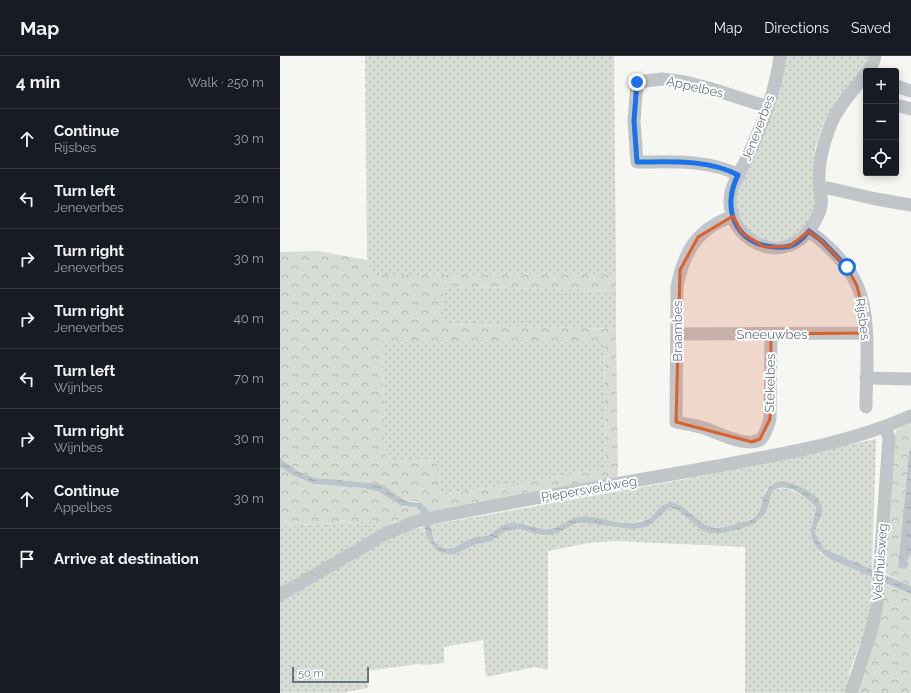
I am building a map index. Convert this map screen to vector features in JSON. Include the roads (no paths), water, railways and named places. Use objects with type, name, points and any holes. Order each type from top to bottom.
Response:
[{"type":"street","name":"Jeneverbes","points":[[780,56],[764,120],[738,175],[730,200],[733,216],[742,233],[765,247],[778,248],[790,246],[799,242],[818,218],[822,205],[819,182],[823,146],[830,127],[843,103],[862,88]]},
{"type":"street","points":[[870,68],[875,56]]},
{"type":"street","name":"Appelbes","points":[[738,175],[729,170],[714,166],[681,162],[637,162],[634,121],[637,82],[662,79],[712,89],[768,107]]},
{"type":"street","points":[[899,87],[911,91]]},
{"type":"street","points":[[899,106],[911,110]]},
{"type":"street","points":[[820,190],[828,188],[876,200],[911,205]]},
{"type":"street","name":"Braambes","points":[[722,435],[705,428],[676,422],[677,287],[680,270],[688,251],[698,237],[722,220],[733,216]]},
{"type":"street","name":"Rijsbes","points":[[809,231],[833,252],[847,267],[858,286],[863,306],[866,333],[866,406]]},
{"type":"street","name":"Sneeuwbes","points":[[677,334],[866,333]]},
{"type":"street","name":"Stekelbes","points":[[722,435],[740,441],[752,442],[760,439],[766,430],[770,419],[770,334]]},
{"type":"street","points":[[866,378],[911,379]]},
{"type":"street","name":"Piepersveldweg","points":[[280,595],[387,533],[417,521],[834,443],[885,427],[911,416]]},
{"type":"street","name":"Veldhuisweg","points":[[851,693],[875,619],[879,586],[889,438],[885,427]]},
{"type":"water","points":[[911,449],[911,555],[908,558],[906,569],[898,568],[909,452]]},
{"type":"water","points":[[280,458],[299,472],[316,478],[383,485],[405,501],[421,503],[428,510],[429,515],[422,517],[420,510],[416,507],[401,506],[379,492],[363,488],[314,484],[292,475],[280,467]]},
{"type":"water","points":[[783,481],[795,484],[807,490],[818,499],[821,504],[822,515],[815,531],[818,540],[825,549],[911,586],[911,594],[830,559],[822,553],[815,545],[811,536],[816,507],[807,499],[789,488],[777,489],[772,493],[767,510],[759,520],[749,526],[719,533],[704,531],[679,511],[669,508],[650,525],[641,528],[630,529],[584,523],[575,524],[553,535],[536,534],[520,529],[506,531],[490,542],[476,544],[453,555],[440,552],[434,548],[427,537],[424,525],[430,523],[434,540],[440,547],[452,548],[470,539],[488,535],[506,524],[518,523],[551,529],[574,518],[584,516],[623,523],[634,523],[650,518],[663,505],[674,503],[684,508],[706,525],[715,528],[729,526],[753,518],[758,513],[769,487],[775,483]]}]
